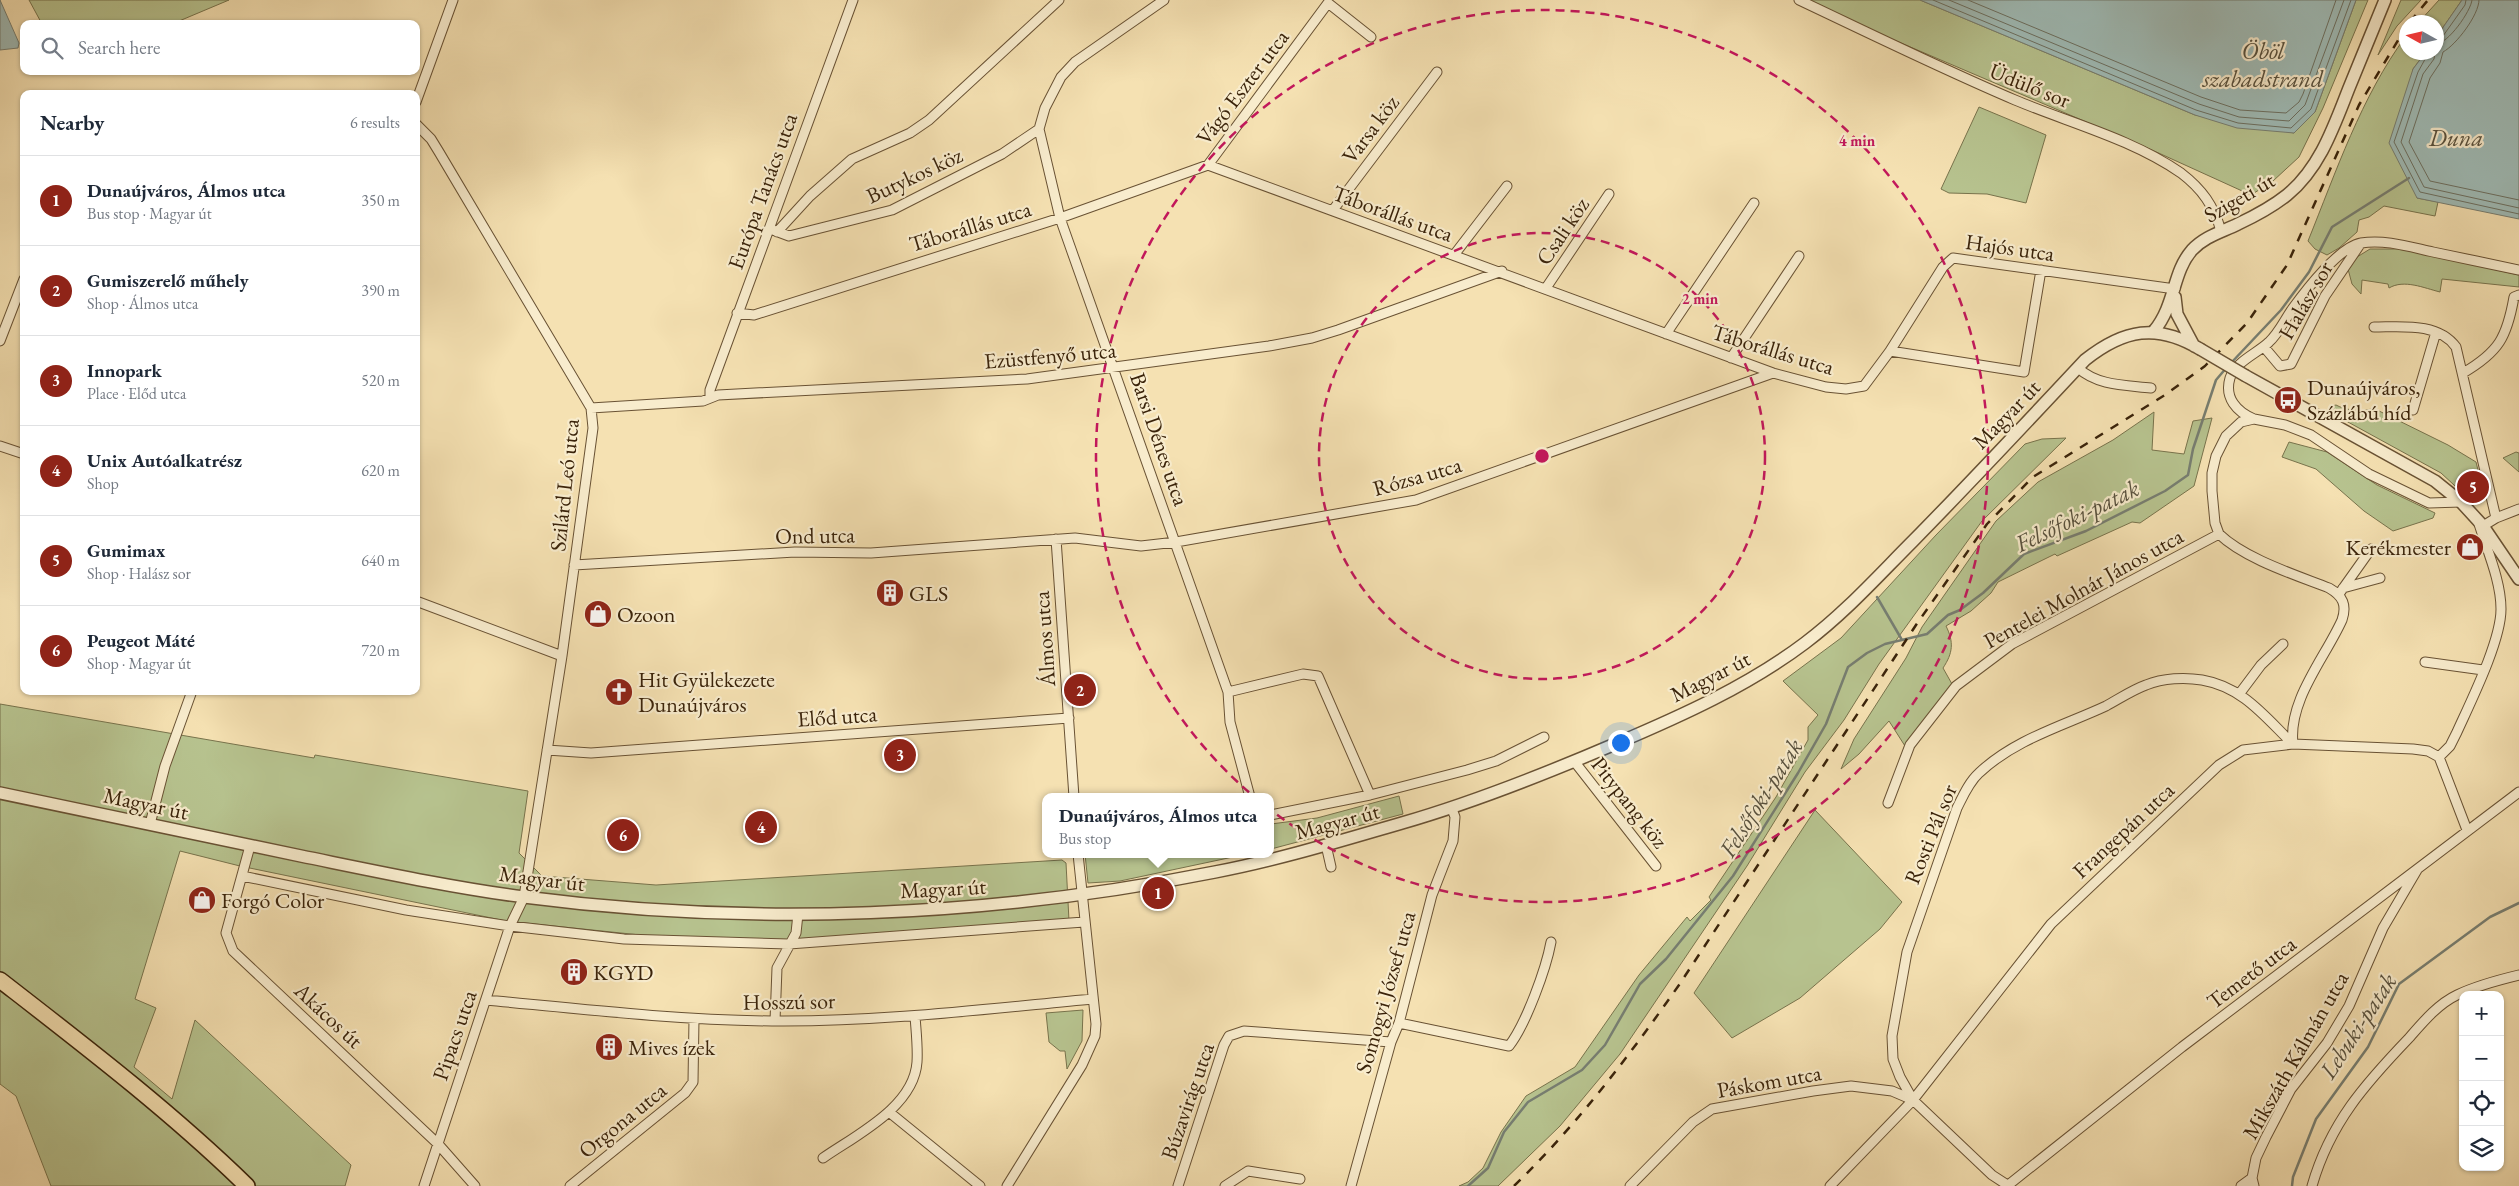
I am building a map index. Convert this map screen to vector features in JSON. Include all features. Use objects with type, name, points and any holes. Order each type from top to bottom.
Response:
[{"type":"main road","points":[[0,980],[87,1046],[180,1125],[247,1186]]},
{"type":"street","points":[[420,91],[453,0]]},
{"type":"street","name":"Európa Tanács utca","points":[[710,397],[710,390],[737,313],[853,0]]},
{"type":"street","points":[[777,232],[816,191],[852,159],[910,133],[929,120],[1059,0]]},
{"type":"street","points":[[1040,129],[1053,90],[1061,77],[1075,62],[1164,0]]},
{"type":"street","name":"Üdülő sor","points":[[1799,0],[1967,79],[2121,142],[2165,164],[2193,183],[2207,198],[2216,213],[2221,231]]},
{"type":"street","name":"Szigeti út","points":[[2172,313],[2175,291],[2186,258],[2196,246],[2278,201],[2300,182],[2313,166],[2333,129],[2384,0]]},
{"type":"street","name":"Vágó Eszter utca","points":[[1208,165],[1328,3],[1371,37]]},
{"type":"street","name":"Varsa köz","points":[[1332,210],[1437,72]]},
{"type":"street","name":"Szilárd Leó utca","points":[[420,128],[431,139],[439,152],[591,408],[594,428],[562,656],[524,897]]},
{"type":"street","name":"Butykos köz","points":[[768,228],[789,236],[812,232],[892,210],[1002,154],[1040,129]]},
{"type":"street","name":"Barsi Dénes utca","points":[[1040,129],[1060,218],[1115,368],[1228,692],[1230,722],[1249,793]]},
{"type":"street","name":"Táborállás utca","points":[[737,313],[754,315],[1060,218],[1208,165],[1502,271],[1731,358],[1813,385],[1859,388],[1869,380],[1890,351]]},
{"type":"street","points":[[1454,255],[1507,186]]},
{"type":"street","name":"Csali köz","points":[[1546,288],[1609,194]]},
{"type":"street","points":[[1666,334],[1754,203]]},
{"type":"street","points":[[2361,243],[2397,244],[2519,270]]},
{"type":"street","name":"Halász sor","points":[[2254,419],[2244,415],[2234,406],[2229,381],[2234,370],[2271,341],[2294,307],[2332,262],[2354,245],[2361,243]]},
{"type":"street","name":"Halász sor","points":[[2264,347],[2280,366],[2291,364],[2325,296],[2361,243]]},
{"type":"street","points":[[1731,358],[1799,256]]},
{"type":"street","name":"Hajós utca","points":[[1890,351],[1943,267],[1952,258],[2175,291]]},
{"type":"street","points":[[1890,351],[2024,372],[2041,270]]},
{"type":"street","name":"Ezüstfenyő utca","points":[[591,408],[703,401],[710,397],[1027,379],[1115,368],[1312,338],[1502,271]]},
{"type":"street","points":[[0,341],[4,321],[20,287]]},
{"type":"street","points":[[2463,373],[2477,364],[2504,336],[2514,297],[2519,294]]},
{"type":"street","points":[[2154,331],[2172,313]]},
{"type":"street","points":[[2169,335],[2174,328],[2172,313]]},
{"type":"street","points":[[2172,313],[2197,348]]},
{"type":"street","points":[[2374,327],[2418,327],[2449,338],[2456,347],[2496,518]]},
{"type":"street","name":"Magyar út","points":[[1274,858],[1452,809],[1574,761],[1709,701],[1755,676],[1804,644],[1852,603],[2078,368],[2098,350],[2115,340],[2154,331],[2169,335],[2197,348],[2435,481],[2461,502]]},
{"type":"street","points":[[2413,410],[2436,332]]},
{"type":"street","points":[[2078,368],[2088,376],[2102,382],[2151,388]]},
{"type":"street","name":"Rózsa utca","points":[[1056,539],[1075,538],[1141,546],[1176,542],[1416,500],[1773,373]]},
{"type":"street","points":[[2380,578],[2341,591],[2265,563],[2225,540],[2219,534],[2215,523],[2212,473],[2216,456],[2226,436],[2241,422],[2254,419],[2285,425],[2311,435],[2369,474],[2428,503],[2461,502],[2480,522],[2519,579]]},
{"type":"street","points":[[0,446],[20,453]]},
{"type":"street","points":[[2480,522],[2519,509]]},
{"type":"street","points":[[2467,830],[2439,757],[2450,746],[2500,629],[2501,608],[2499,592],[2480,522]]},
{"type":"street","name":"Pentelei Molnár János utca","points":[[1888,803],[1910,745],[1956,686],[2012,644],[2219,534]]},
{"type":"street","name":"Ond utca","points":[[574,565],[795,552],[871,553],[1056,539]]},
{"type":"street","name":"Álmos utca","points":[[1056,539],[1074,793]]},
{"type":"street","points":[[2294,744],[2292,729],[2304,692],[2345,612],[2341,591],[2371,550]]},
{"type":"street","points":[[420,603],[562,656]]},
{"type":"street","points":[[2240,692],[2261,665],[2284,644]]},
{"type":"street","points":[[2425,662],[2483,670]]},
{"type":"street","name":"Magyar út","points":[[1228,692],[1303,674],[1318,676],[1370,795]]},
{"type":"street","name":"Rosti Pál sor","points":[[1913,1100],[1900,1077],[1892,1048],[1907,952],[1957,808],[1966,790],[1978,773],[2010,750],[2032,738],[2106,706],[2146,685],[2164,680],[2202,680],[2240,692],[2294,744]]},
{"type":"street","points":[[150,824],[165,766],[191,695]]},
{"type":"street","name":"Előd utca","points":[[547,750],[592,753],[1069,718]]},
{"type":"street","name":"Magyar út","points":[[1274,814],[1370,795],[1496,761],[1544,737]]},
{"type":"street","name":"Frangepán utca","points":[[1830,1186],[1913,1100],[2051,924],[2219,765],[2243,750],[2294,744],[2413,749],[2428,752],[2439,757]]},
{"type":"street","name":"Pitypang köz","points":[[1574,761],[1656,866]]},
{"type":"street","name":"Temető utca","points":[[2008,1186],[2182,1047],[2318,945],[2420,865],[2519,792]]},
{"type":"street","name":"Magyar út","points":[[0,793],[394,875],[524,897],[661,910],[798,914],[915,911],[993,905],[1081,895],[1220,871],[1273,858]]},
{"type":"street","name":"Somogyi József utca","points":[[1351,1186],[1398,1023],[1432,895],[1453,841],[1455,817],[1452,809]]},
{"type":"street","points":[[1326,845],[1332,867]]},
{"type":"street","name":"Akácos út","points":[[250,846],[226,933],[233,951],[438,1144],[475,1186]]},
{"type":"street","points":[[1006,1186],[1087,1055],[1095,1036],[1096,1024],[1078,858]]},
{"type":"street","name":"Mikszáth Kálmán utca","points":[[2253,1182],[2256,1158],[2291,1089],[2327,1043],[2349,1006],[2383,928],[2420,865]]},
{"type":"street","points":[[242,876],[406,910],[510,926],[624,938],[789,944],[1084,922]]},
{"type":"street","name":"Pipacs utca","points":[[424,1186],[510,926],[524,897]]},
{"type":"street","points":[[775,1021],[777,968],[796,933],[798,914]]},
{"type":"street","points":[[1398,1023],[1509,1046],[1515,1038],[1548,958],[1551,942]]},
{"type":"street","points":[[2312,1186],[2327,1144],[2349,1105],[2367,1081],[2434,1011],[2456,995],[2519,975]]},
{"type":"street","name":"Hosszú sor","points":[[486,1000],[694,1019],[775,1021],[915,1016],[1093,999]]},
{"type":"street","points":[[824,1158],[889,1112],[904,1097],[914,1076],[917,1063],[915,1016]]},
{"type":"street","name":"Orgona utca","points":[[570,1186],[685,1093],[693,1082],[694,1019]]},
{"type":"street","name":"Búzavirág utca","points":[[1178,1186],[1224,1045],[1229,1036],[1237,1032],[1391,1042]]},
{"type":"street","name":"Páskom utca","points":[[1630,1186],[1693,1122],[1712,1109],[1851,1086],[1892,1091],[1913,1100]]},
{"type":"street","points":[[1913,1100],[1992,1175],[2008,1186]]},
{"type":"street","points":[[889,1112],[980,1186]]},
{"type":"street","points":[[1225,1186],[1248,1171],[1300,1179]]},
{"type":"street","points":[[2241,1186],[2253,1182]]},
{"type":"green space","points":[[29,0],[229,0],[182,20],[40,20]]},
{"type":"green space","points":[[1800,0],[1920,0],[2195,115],[2294,133],[2315,112],[2356,0],[2368,0],[2323,108],[2299,157],[2273,181],[2251,195],[2152,150]]},
{"type":"green space","points":[[2401,0],[2421,0],[2407,15],[2399,15],[2399,24],[2378,55]]},
{"type":"green space","points":[[2439,0],[2462,0],[2444,26],[2444,15],[2425,15]]},
{"type":"green space","points":[[2399,46],[2399,60],[2420,60],[2413,69],[2417,198],[2438,202],[2435,216],[2384,206],[2369,217],[2359,220],[2357,232],[2339,248],[2327,255],[2315,249],[2308,241],[2351,135],[2390,59]]},
{"type":"green space","points":[[1979,107],[2046,135],[2026,203],[1987,194],[1949,193],[1941,189]]},
{"type":"green space","points":[[2370,249],[2403,249],[2519,275],[2519,287],[2442,279],[2440,292],[2408,284],[2395,285],[2389,288],[2388,284],[2362,280],[2361,294],[2352,284],[2348,269],[2357,257]]},
{"type":"green space","points":[[2336,405],[2354,410],[2369,410],[2373,408],[2448,445],[2476,462],[2478,470],[2460,476],[2462,483],[2466,483],[2470,497],[2467,497],[2441,473],[2337,416],[2332,406]]},
{"type":"green space","points":[[2154,412],[2152,450],[2184,454],[2193,421],[2212,418],[2194,486],[2140,523],[2132,522],[2057,556],[2055,554],[1998,582],[1991,593],[1971,611],[1946,626],[1951,647],[1949,657],[1943,668],[1952,684],[1905,746],[1889,721],[1859,754],[1841,769],[1854,739],[1906,658],[1922,627],[1996,521],[2038,482],[2113,440]]},
{"type":"green space","points":[[2066,438],[1982,521],[1879,664],[1844,720],[1805,772],[1747,866],[1620,1054],[1560,1126],[1498,1186],[1459,1186],[1468,1182],[1483,1168],[1501,1132],[1526,1096],[1575,1067],[1639,975],[1687,917],[1690,921],[1711,900],[1709,897],[1776,797],[1808,740],[1808,727],[1818,715],[1783,681],[1841,638],[1936,535],[2025,444],[2042,439]]},
{"type":"green space","points":[[2289,442],[2327,452],[2377,485],[2435,513],[2433,518],[2393,531],[2364,511],[2316,469],[2282,457]]},
{"type":"green space","points":[[2516,452],[2519,453],[2519,472],[2503,458]]},
{"type":"green space","points":[[0,704],[314,758],[315,755],[528,791],[519,853],[542,876],[656,885],[1062,860],[1066,863],[1069,921],[790,945],[669,938],[506,921],[240,866],[180,851],[135,999],[156,1008],[134,1067],[172,1099],[195,1020],[351,1165],[345,1186],[51,1186],[16,1096],[0,1084]]},
{"type":"green space","points":[[1399,796],[1403,814],[1274,848],[1274,824],[1317,818]]},
{"type":"green space","points":[[1815,810],[1902,902],[1880,929],[1800,998],[1732,1038],[1694,993]]},
{"type":"green space","points":[[1085,858],[1228,858],[1120,881],[1088,883]]},
{"type":"green space","points":[[1083,1010],[1082,1041],[1067,1069],[1065,1051],[1060,1051],[1049,1042],[1046,1013]]},
{"type":"water","points":[[0,0],[19,43],[18,48],[0,50]]},
{"type":"water","name":"Öböl szabadstrand","points":[[1920,0],[2356,0],[2315,112],[2294,133],[2237,128],[2195,115]]},
{"type":"water","name":"Duna","points":[[2462,0],[2519,0],[2519,219],[2417,198],[2389,143],[2413,69],[2420,60],[2444,60],[2444,26]]},
{"type":"waterway","name":"Felsőfoki-patak","points":[[2231,363],[2281,310],[2309,272],[2332,227],[2409,178]]},
{"type":"waterway","name":"Felsőfoki-patak","points":[[1468,1186],[1488,1168],[1504,1132],[1528,1102],[1582,1070],[1605,1045],[1640,984],[1666,959],[1733,876],[1798,773],[1826,724],[1848,667],[1867,653],[1885,644],[1927,634],[1948,615],[1960,610],[1983,593],[2024,554],[2086,531],[2165,491],[2188,475],[2193,449],[2216,380],[2227,367]]},
{"type":"waterway","points":[[1877,597],[1902,640]]},
{"type":"waterway","name":"Lebuki-patak","points":[[2292,1186],[2293,1177],[2316,1119],[2368,1047],[2399,984],[2490,917],[2519,903]]},
{"type":"railway","points":[[2416,15],[2428,0]]},
{"type":"railway","points":[[1514,1186],[1581,1114],[1660,1012],[1916,625],[1987,524],[2033,477],[2165,395],[2205,366],[2247,323],[2287,265],[2359,105],[2399,39]]},
{"type":"place","name":"Dunaújváros, Százlábú híd","points":[[2288,400]]},
{"type":"place","name":"Gumimax","points":[[2473,487]]},
{"type":"place","name":"Kerékmester","points":[[2470,547]]},
{"type":"place","name":"GLS","points":[[890,593]]},
{"type":"place","name":"Ozoon","points":[[598,614]]},
{"type":"place","name":"Gumiszerelő műhely","points":[[1080,690]]},
{"type":"place","name":"Hit Gyülekezete Dunaújváros","points":[[619,692]]},
{"type":"place","name":"Innopark","points":[[900,755]]},
{"type":"place","name":"Unix Autóalkatrész","points":[[761,827]]},
{"type":"place","name":"Peugeot Máté","points":[[623,835]]},
{"type":"place","name":"Dunaújváros, Álmos utca","points":[[1158,893]]},
{"type":"place","name":"Forgó Color","points":[[202,900]]},
{"type":"place","name":"KGYD","points":[[574,972]]},
{"type":"place","name":"Mives ízek","points":[[609,1047]]}]
